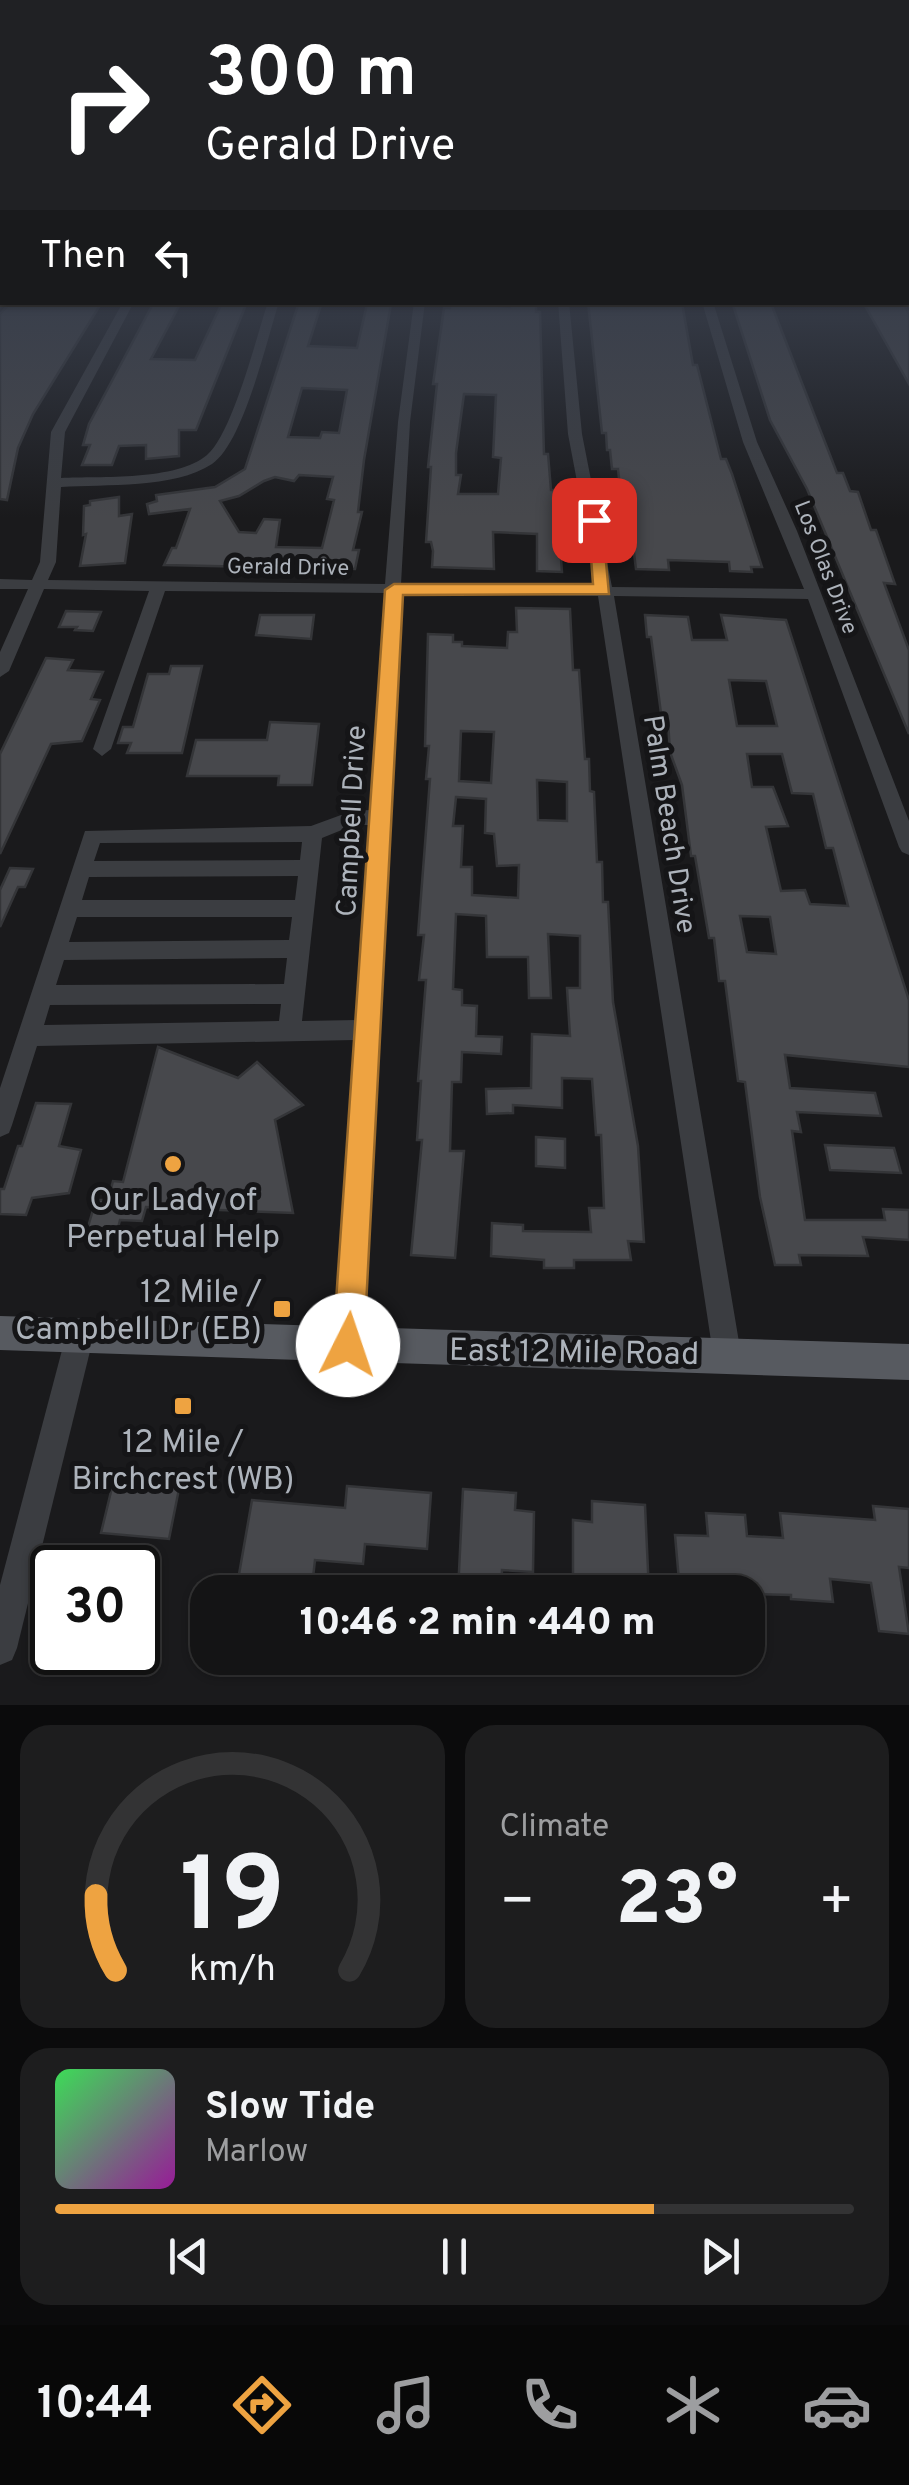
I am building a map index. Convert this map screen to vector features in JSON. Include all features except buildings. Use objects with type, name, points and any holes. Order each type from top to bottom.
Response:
[{"type":"main road","name":"East 12 Mile Road","points":[[0,1332],[909,1362]]},
{"type":"street","points":[[0,670],[41,585],[50,544],[58,432],[98,360]]},
{"type":"street","points":[[53,484],[168,472],[212,458],[228,433],[254,360]]},
{"type":"street","name":"Campbell Drive","points":[[348,1345],[404,422],[412,360]]},
{"type":"street","name":"Palm Beach Drive","points":[[568,360],[575,434],[594,520],[602,590],[727,1354]]},
{"type":"street","name":"Los Olas Drive","points":[[725,360],[750,442],[814,594],[909,847]]},
{"type":"street","name":"Gerald Drive","points":[[0,584],[814,594]]},
{"type":"street","points":[[102,748],[158,587]]},
{"type":"street","points":[[0,1125],[92,836],[312,834],[352,818],[380,817]]},
{"type":"street","points":[[289,1031],[312,834]]},
{"type":"street","points":[[82,870],[308,868]]},
{"type":"street","points":[[69,909],[304,908]]},
{"type":"street","points":[[56,951],[299,949]]},
{"type":"street","points":[[42,995],[294,994]]},
{"type":"street","points":[[30,1036],[368,1030]]},
{"type":"street","points":[[0,1648],[80,1335]]},
{"type":"place","name":"Our Lady of Perpetual Help","points":[[173,1164]]},
{"type":"place","name":"12 Mile / Campbell Dr (EB)","points":[[282,1309]]},
{"type":"place","name":"12 Mile / Birchcrest (WB)","points":[[183,1406]]},
{"type":"route","points":[[348,1345],[394,590],[602,590],[594,520]]}]
